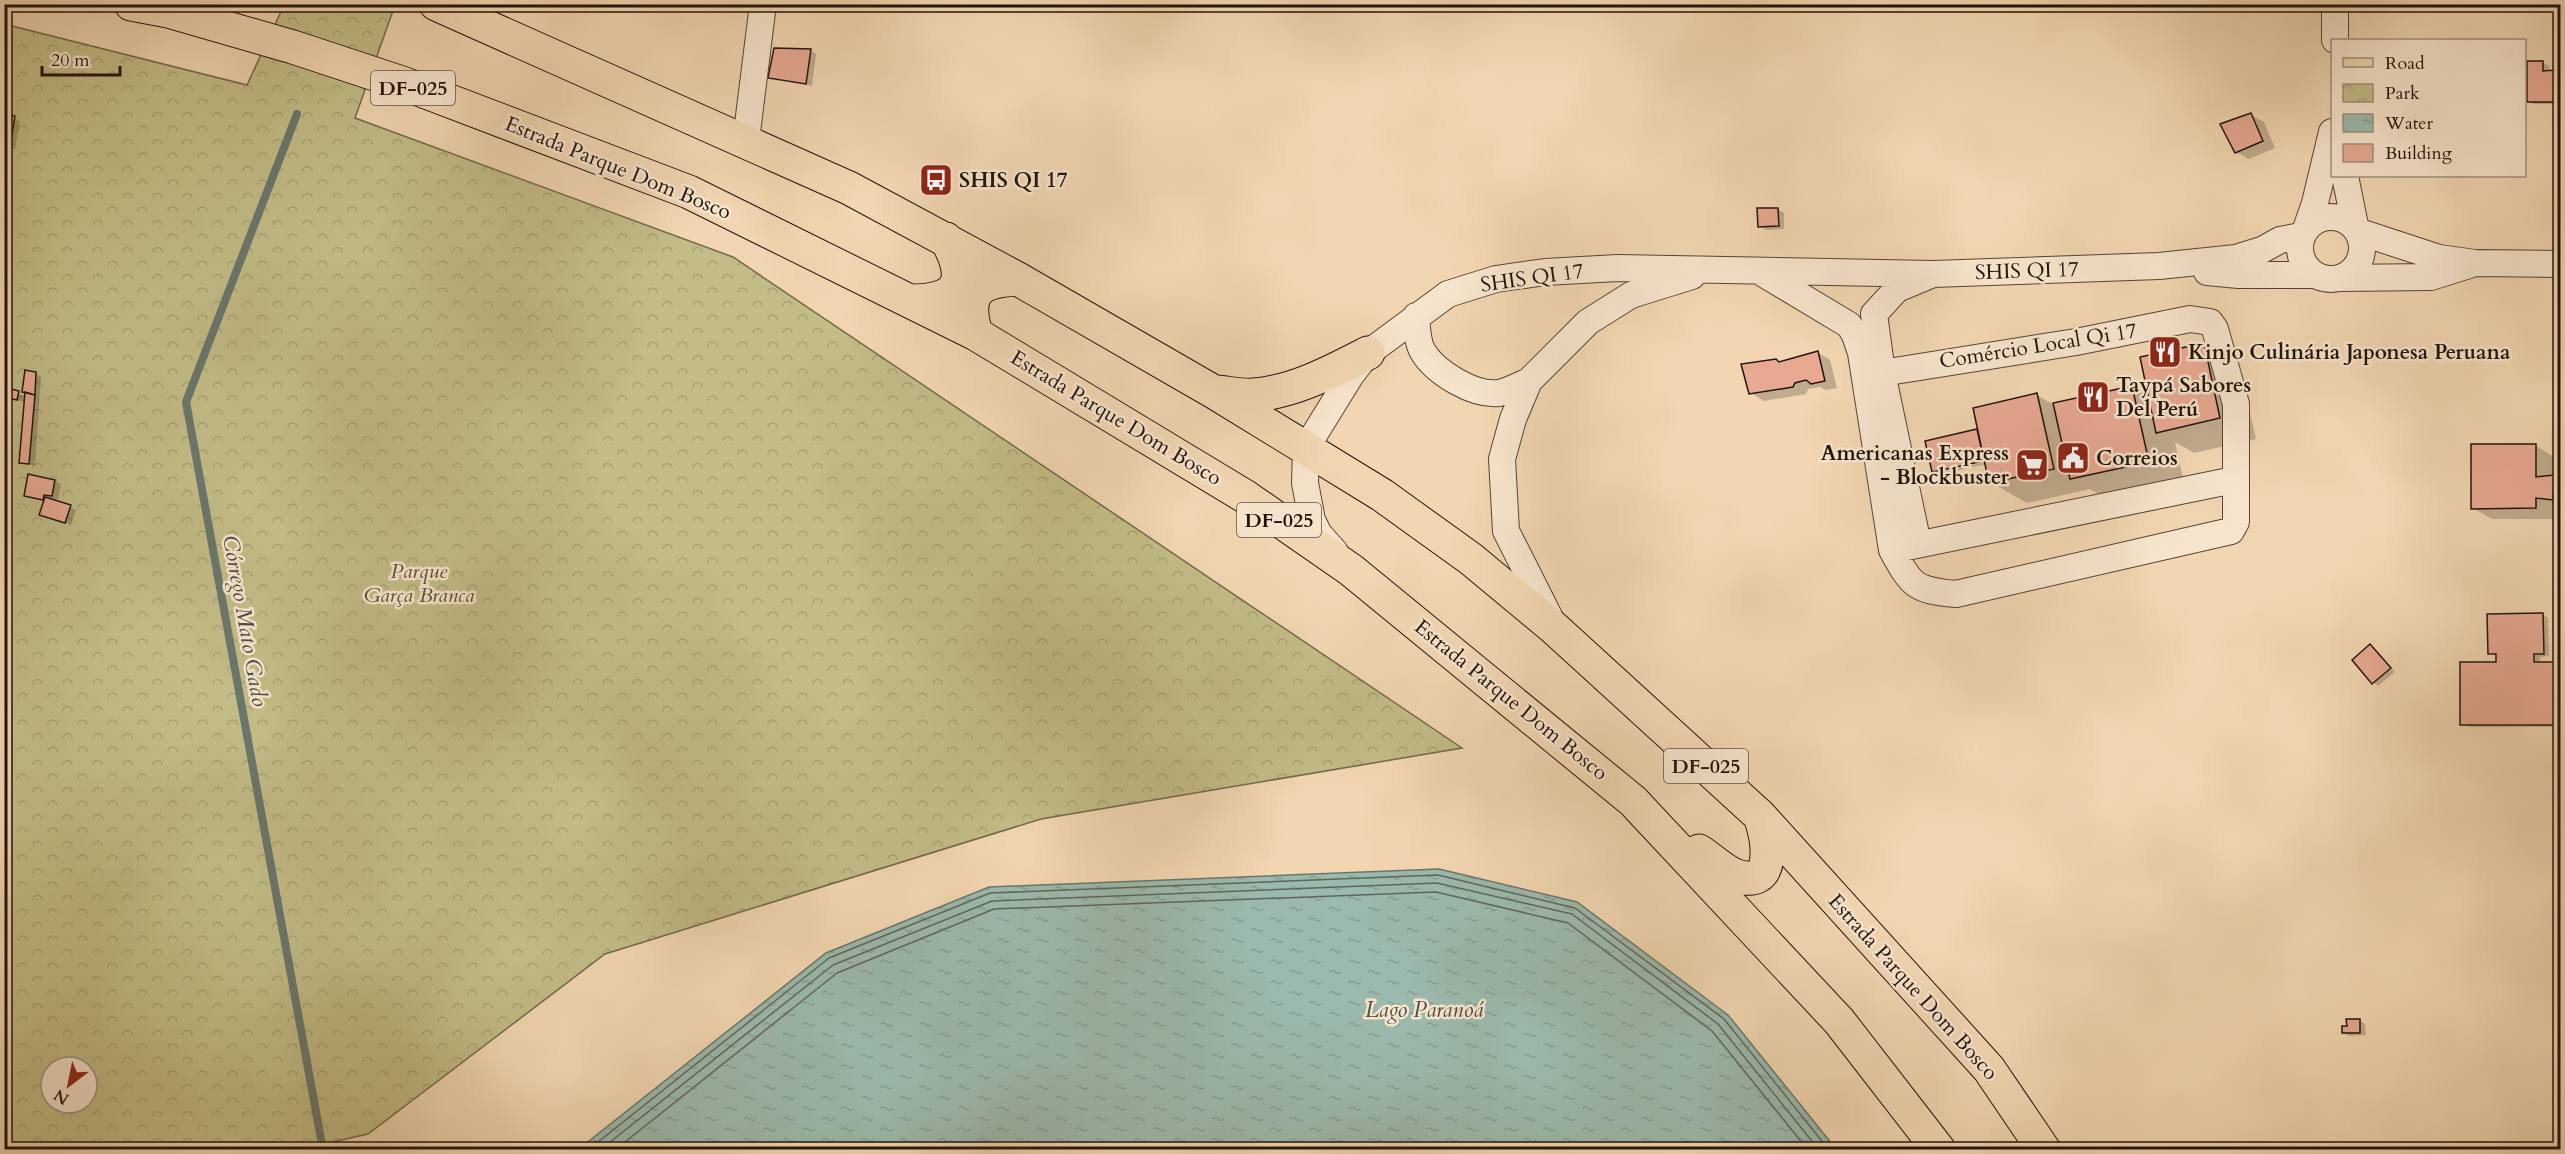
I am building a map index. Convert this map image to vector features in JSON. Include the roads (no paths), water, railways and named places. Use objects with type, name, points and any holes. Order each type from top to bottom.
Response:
[{"type":"main road","name":"Estrada Parque Dom Bosco","points":[[131,4],[168,11],[338,62],[678,187],[976,334],[1230,487],[1351,570],[1633,801],[1839,1022],[1939,1149]]},
{"type":"main road","name":"Estrada Parque Dom Bosco","points":[[436,4],[746,140],[849,188],[1018,279],[1214,392],[1382,495],[1453,546],[1554,628],[1760,816],[1989,1068],[2044,1149]]},
{"type":"main road","points":[[911,301],[934,301],[948,294],[957,283],[959,272],[955,255],[946,239]]},
{"type":"main road","points":[[976,334],[971,318],[973,300],[981,287],[990,281],[1018,279]]},
{"type":"main road","points":[[1214,392],[1254,395],[1279,390],[1310,381],[1368,353]]},
{"type":"main road","points":[[1633,801],[1733,874],[1748,878],[1761,873],[1768,859],[1768,837],[1760,816]]},
{"type":"street","points":[[746,140],[763,4]]},
{"type":"street","points":[[2335,4],[2335,39]]},
{"type":"street","points":[[2331,136],[2315,203],[2303,232],[2300,254],[2302,262],[2314,275],[2326,279],[2431,277],[2475,263]]},
{"type":"street","points":[[2340,278],[2348,274],[2360,259],[2361,240],[2345,177]]},
{"type":"street","points":[[2303,232],[2317,220],[2331,216],[2346,220],[2357,230],[2439,258],[2475,263],[2560,264]]},
{"type":"street","name":"SHIS QI 17","points":[[1306,448],[1351,375],[1368,353],[1448,294],[1497,279],[1545,272],[1607,268],[1933,274],[2158,266],[2236,258],[2262,250],[2280,240],[2303,232]]},
{"type":"street","name":"SHIS QI 17","points":[[2158,266],[2239,275],[2314,275]]},
{"type":"street","name":"SHIS QI 17","points":[[1554,628],[1506,531],[1502,499],[1503,459],[1513,419],[1529,381],[1588,322],[1631,295],[1715,269]]},
{"type":"street","points":[[1759,271],[1849,326],[1867,320],[1897,289],[1933,274]]},
{"type":"street","points":[[1861,273],[1870,280],[1875,289],[1874,314],[1882,373],[1918,544]]},
{"type":"street","points":[[1416,316],[1422,351],[1435,366],[1460,382],[1480,393],[1500,393],[1529,381]]},
{"type":"street","name":"Comércio Local Qi 17","points":[[1849,326],[1855,335],[1861,353],[1892,550],[1907,578],[1925,591],[1956,594],[2227,534],[2236,522],[2234,480],[2236,404],[2215,329],[2210,322],[2190,319],[2076,342],[1882,373]]},
{"type":"street","points":[[1306,448],[1305,483],[1312,520],[1319,534],[1351,570]]},
{"type":"street","points":[[1892,550],[2234,480]]},
{"type":"water","name":"Lago Paranoá","points":[[1439,869],[1577,902],[1728,1015],[1836,1149],[579,1149],[826,953],[989,887]]},
{"type":"waterway","name":"Córrego Mato Gado","points":[[297,114],[186,402],[323,1150]]},
{"type":"place","name":"SHIS QI 17","points":[[936,180]]},
{"type":"place","name":"Kinjo Culinária Japonesa Peruana","points":[[2165,352]]},
{"type":"place","name":"Taypá Sabores Del Perú","points":[[2093,397]]},
{"type":"place","name":"Correios","points":[[2073,458]]},
{"type":"place","name":"Americanas Express - Blockbuster","points":[[2032,465]]},
{"type":"park label","name":"Parque Garça Branca","points":[[419,583]]}]
